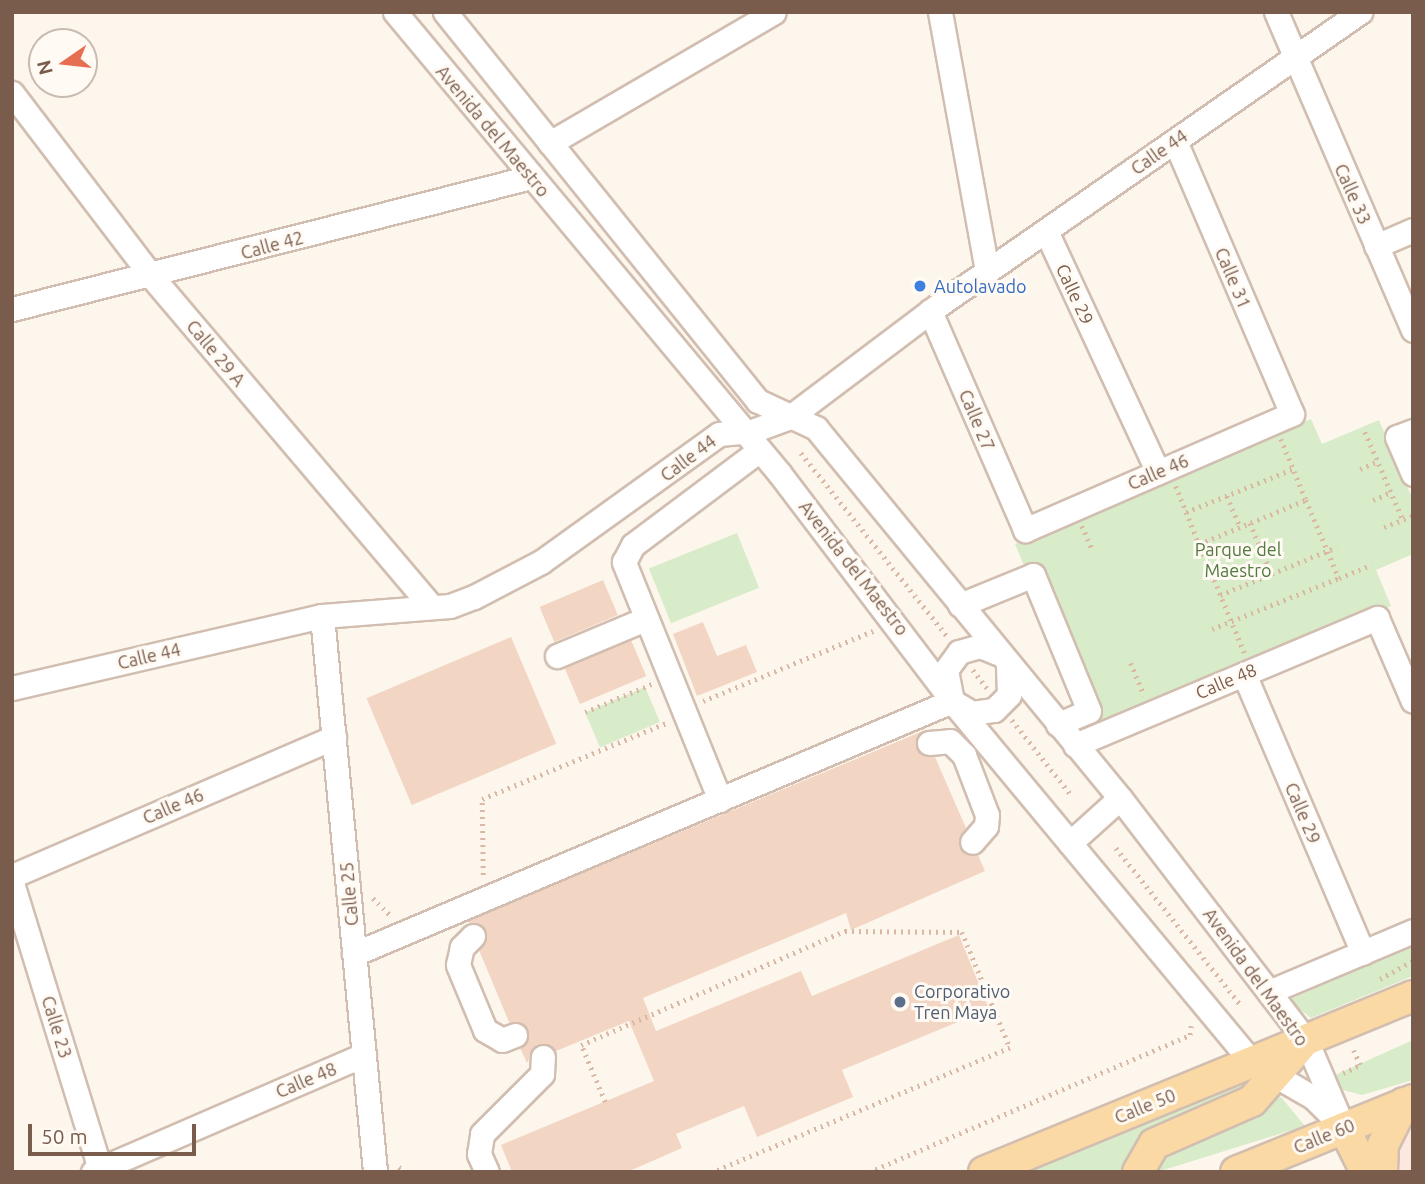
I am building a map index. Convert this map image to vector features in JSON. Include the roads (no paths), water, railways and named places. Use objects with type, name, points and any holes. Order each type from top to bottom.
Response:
[{"type":"main road","points":[[1138,1172],[1154,1144],[1252,1101],[1264,1068],[1306,1040],[1413,996]]},
{"type":"main road","name":"Calle 50","points":[[984,1172],[1264,1068]]},
{"type":"main road","points":[[1382,1172],[1383,1145],[1408,1102]]},
{"type":"main road","name":"Calle 60","points":[[1236,1172],[1408,1102]]},
{"type":"main road","points":[[1344,1128],[1366,1172]]},
{"type":"street","name":"Avenida del Maestro","points":[[395,12],[758,451],[927,660],[952,701],[1070,843],[1264,1068],[1344,1128]]},
{"type":"street","name":"Avenida del Maestro","points":[[445,12],[758,401],[816,428],[1120,798],[1271,991],[1306,1040],[1344,1128]]},
{"type":"street","points":[[550,143],[774,12]]},
{"type":"street","points":[[940,12],[987,271]]},
{"type":"street","name":"Calle 33","points":[[1276,12],[1413,330]]},
{"type":"street","name":"Calle 44","points":[[12,688],[322,616],[430,605],[474,597],[541,562],[719,434],[741,432],[790,416],[930,311],[1360,12]]},
{"type":"street","name":"Calle 29 A","points":[[12,93],[152,277],[430,605]]},
{"type":"street","name":"Calle 31","points":[[1175,141],[1292,414]]},
{"type":"street","name":"Calle 42","points":[[12,309],[152,277],[531,177]]},
{"type":"street","points":[[1376,246],[1413,230]]},
{"type":"street","name":"Calle 29","points":[[1046,231],[1166,477]]},
{"type":"street","name":"Calle 27","points":[[930,311],[1025,530]]},
{"type":"street","name":"Calle 46","points":[[1025,530],[1166,477],[1292,414]]},
{"type":"street","points":[[1406,481],[1397,437],[1413,431]]},
{"type":"street","points":[[720,800],[687,709],[668,678],[624,574],[627,553],[758,451]]},
{"type":"street","points":[[960,605],[1032,575],[1089,711],[1058,724]]},
{"type":"street","name":"Calle 25","points":[[322,616],[375,1172]]},
{"type":"street","name":"Calle 48","points":[[1075,745],[1245,667],[1377,618],[1413,701]]},
{"type":"street","points":[[557,656],[643,620]]},
{"type":"street","points":[[980,646],[1004,658],[1012,684],[993,710],[972,713],[952,701],[946,670],[959,652],[980,646]]},
{"type":"street","name":"Calle 29","points":[[1245,667],[1363,953]]},
{"type":"street","points":[[354,954],[952,701]]},
{"type":"street","name":"Calle 46","points":[[12,876],[334,737]]},
{"type":"street","points":[[929,743],[950,741],[964,755],[987,815],[986,826],[972,842]]},
{"type":"street","points":[[1070,843],[1120,798]]},
{"type":"street","name":"Calle 23","points":[[12,883],[98,1171]]},
{"type":"street","points":[[1271,991],[1413,931]]},
{"type":"street","points":[[473,936],[462,947],[458,965],[485,1030],[502,1040],[514,1035]]},
{"type":"street","name":"Calle 48","points":[[98,1171],[364,1055]]},
{"type":"street","points":[[486,1172],[479,1154],[482,1134],[542,1074],[543,1056]]},
{"type":"place","name":"Autolavado","points":[[920,286]]},
{"type":"place","name":"Corporativo Tren Maya","points":[[900,1002]]},
{"type":"park label","name":"Parque del Maestro","points":[[1238,560]]}]
